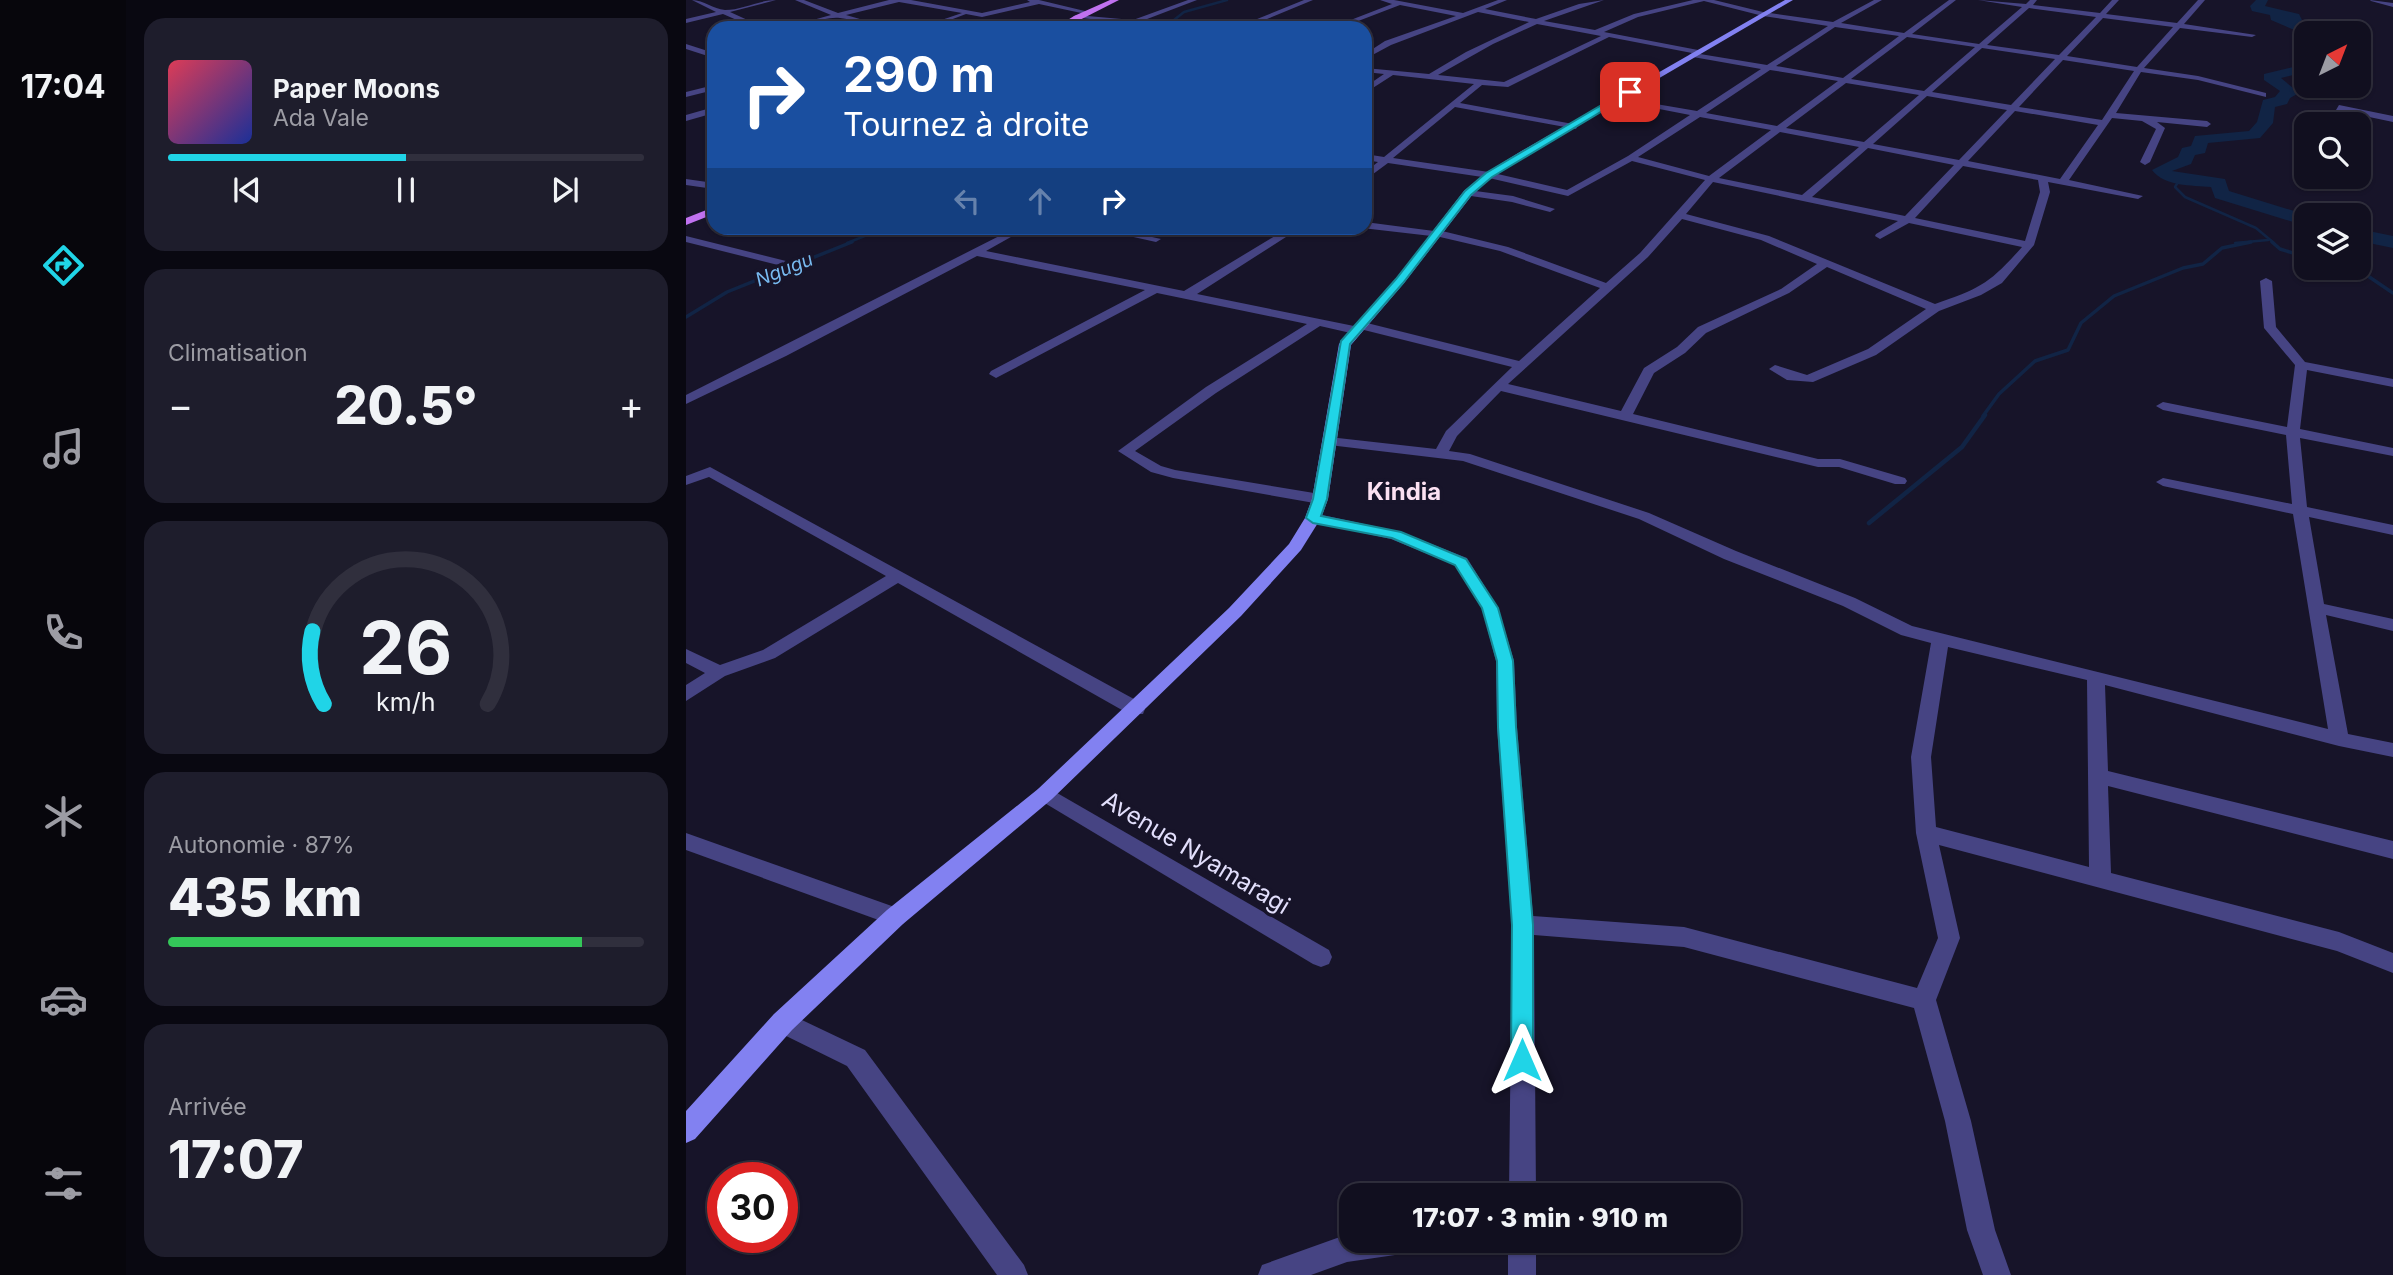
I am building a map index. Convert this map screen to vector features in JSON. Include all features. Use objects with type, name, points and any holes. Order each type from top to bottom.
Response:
[{"type":"main road","points":[[1070,21],[1116,0]]},
{"type":"main road","points":[[686,222],[707,213]]},
{"type":"street","points":[[695,0],[745,21]]},
{"type":"street","points":[[686,21],[773,0]]},
{"type":"street","points":[[798,0],[860,21]]},
{"type":"street","points":[[814,21],[898,0],[970,14],[998,13],[1039,2]]},
{"type":"street","points":[[1030,0],[1086,12]]},
{"type":"street","points":[[1137,21],[1194,0]]},
{"type":"street","points":[[1257,21],[1310,0]]},
{"type":"street","points":[[1383,0],[1464,15]]},
{"type":"street","points":[[1352,21],[1410,0]]},
{"type":"street","points":[[1372,53],[1388,43],[1504,0]]},
{"type":"street","points":[[1432,76],[1457,59],[1536,23],[1601,0]]},
{"type":"street","points":[[1593,34],[1636,15],[1704,0],[1763,14],[2198,78],[2263,95]]},
{"type":"street","points":[[686,1130],[783,1022],[895,917],[1045,794],[1136,709],[1295,547],[1316,509],[1345,344],[1357,327],[1391,292],[1468,193],[1489,175],[1790,0]]},
{"type":"street","points":[[1372,158],[1489,175],[1568,193],[1631,158],[1768,67],[1879,0]]},
{"type":"street","points":[[1441,453],[1451,434],[1498,386],[1644,255],[1712,178],[1953,0]]},
{"type":"street","points":[[1981,0],[2252,35]]},
{"type":"street","points":[[1806,197],[2034,0]]},
{"type":"street","points":[[1880,236],[1908,219],[2116,0]]},
{"type":"street","points":[[2063,181],[2139,69],[2202,0]]},
{"type":"street","points":[[2373,0],[2393,5]]},
{"type":"street","points":[[1477,10],[1845,81],[2102,123]]},
{"type":"street","points":[[946,21],[970,14]]},
{"type":"street","points":[[1076,17],[1122,21]]},
{"type":"street","points":[[1372,71],[1505,85],[1606,36]]},
{"type":"street","points":[[686,46],[707,54]]},
{"type":"street","points":[[686,54],[707,48]]},
{"type":"street","points":[[1372,86],[1391,73]]},
{"type":"street","points":[[1372,172],[1481,82]]},
{"type":"street","points":[[688,93],[707,89]]},
{"type":"street","points":[[1618,99],[2138,196]]},
{"type":"street","points":[[1452,104],[1573,127]]},
{"type":"street","points":[[2339,108],[2393,119]]},
{"type":"street","points":[[686,118],[707,112]]},
{"type":"street","points":[[2110,115],[2207,124]]},
{"type":"street","points":[[2144,118],[2161,128],[2145,162]]},
{"type":"street","points":[[1631,158],[1668,170],[2029,245]]},
{"type":"street","points":[[1774,369],[1792,377],[1808,379],[1872,352],[1935,308],[1998,281],[2029,245],[2045,192],[2042,177]]},
{"type":"street","points":[[686,182],[707,185]]},
{"type":"street","points":[[1468,193],[1513,199],[1550,209]]},
{"type":"street","points":[[1680,215],[1765,238],[1935,308]]},
{"type":"street","points":[[1372,226],[1437,234],[1504,250],[1607,287]]},
{"type":"street","points":[[686,400],[1009,235]]},
{"type":"street","points":[[1135,235],[1156,239]]},
{"type":"street","points":[[1185,296],[1284,235]]},
{"type":"street","points":[[686,239],[782,263]]},
{"type":"street","points":[[976,252],[1317,323],[1357,327],[1520,365]]},
{"type":"street","points":[[1625,416],[1649,371],[1681,351],[1702,330],[1785,291],[1827,262]]},
{"type":"street","points":[[2266,281],[2270,328],[2301,365],[2393,383]]},
{"type":"street","points":[[996,374],[1154,290]]},
{"type":"street","points":[[1317,323],[1211,390],[1125,451],[1156,469],[1316,509],[1395,535],[1461,562],[1490,608],[1505,661],[1507,727],[1522,925],[1522,1183]]},
{"type":"street","points":[[2301,365],[2293,433],[2300,512],[2339,739]]},
{"type":"street","points":[[1498,386],[1818,463],[1840,463],[1900,481]]},
{"type":"street","points":[[2164,406],[2393,452]]},
{"type":"street","points":[[1329,441],[1465,457],[1644,516],[1730,555],[1849,602],[1907,631],[2096,676],[2339,739],[2393,750]]},
{"type":"street","points":[[686,481],[710,471],[897,578],[1136,709]]},
{"type":"street","points":[[2163,482],[2393,530]]},
{"type":"street","points":[[686,695],[719,673],[769,654],[897,578]]},
{"type":"street","points":[[2318,608],[2393,625]]},
{"type":"street","points":[[1940,640],[1921,757],[1926,833],[1949,938],[1924,1000],[1958,1121],[1981,1230],[1997,1275]]},
{"type":"street","points":[[686,654],[719,673]]},
{"type":"street","points":[[2096,676],[2101,879]]},
{"type":"street","points":[[2098,776],[2393,850]]},
{"type":"street","name":"Avenue Nyamaragi","points":[[1045,794],[1321,957]]},
{"type":"street","points":[[1926,833],[2339,942],[2393,963]]},
{"type":"street","points":[[686,842],[895,917]]},
{"type":"street","points":[[1522,925],[1684,937],[1924,1000]]},
{"type":"street","points":[[783,1022],[856,1058],[1014,1275]]},
{"type":"street","points":[[1278,1274],[1339,1251]]},
{"type":"street","points":[[1522,1253],[1522,1275]]},
{"type":"waterway","name":"Ngugu","points":[[1173,21],[1184,12],[1227,0]]},
{"type":"waterway","points":[[2262,0],[2256,8],[2295,17],[2296,20],[2275,17],[2294,25]]},
{"type":"waterway","points":[[2294,71],[2269,77],[2292,93],[2283,95],[2282,101],[2268,103],[2265,123],[2254,135],[2201,139],[2199,149],[2188,152],[2185,160],[2161,170],[2168,177],[2219,183],[2221,194],[2294,217]]},
{"type":"waterway","points":[[2180,179],[2175,187],[2185,197],[2256,228],[2274,243]]},
{"type":"waterway","name":"Ngugu","points":[[847,243],[867,235]]},
{"type":"waterway","points":[[2371,237],[2393,242]]},
{"type":"waterway","points":[[2235,243],[2268,240]]},
{"type":"waterway","name":"Ngugu","points":[[686,317],[727,292],[852,242]]},
{"type":"waterway","points":[[1983,416],[1999,394],[2035,361],[2068,350],[2081,323],[2114,296],[2183,268],[2203,264],[2222,248],[2251,242]]},
{"type":"waterway","points":[[2272,242],[2280,249],[2294,253]]},
{"type":"waterway","points":[[2371,278],[2393,293]]},
{"type":"waterway","points":[[1869,523],[1962,447],[1985,415]]},
{"type":"district","name":"Kindia","points":[[1404,492]]},
{"type":"route","points":[[1522,1060],[1522,925],[1507,727],[1505,661],[1490,608],[1461,562],[1395,535],[1313,518],[1320,499],[1345,344],[1359,325],[1391,292],[1468,193],[1489,175],[1630,92]]}]
